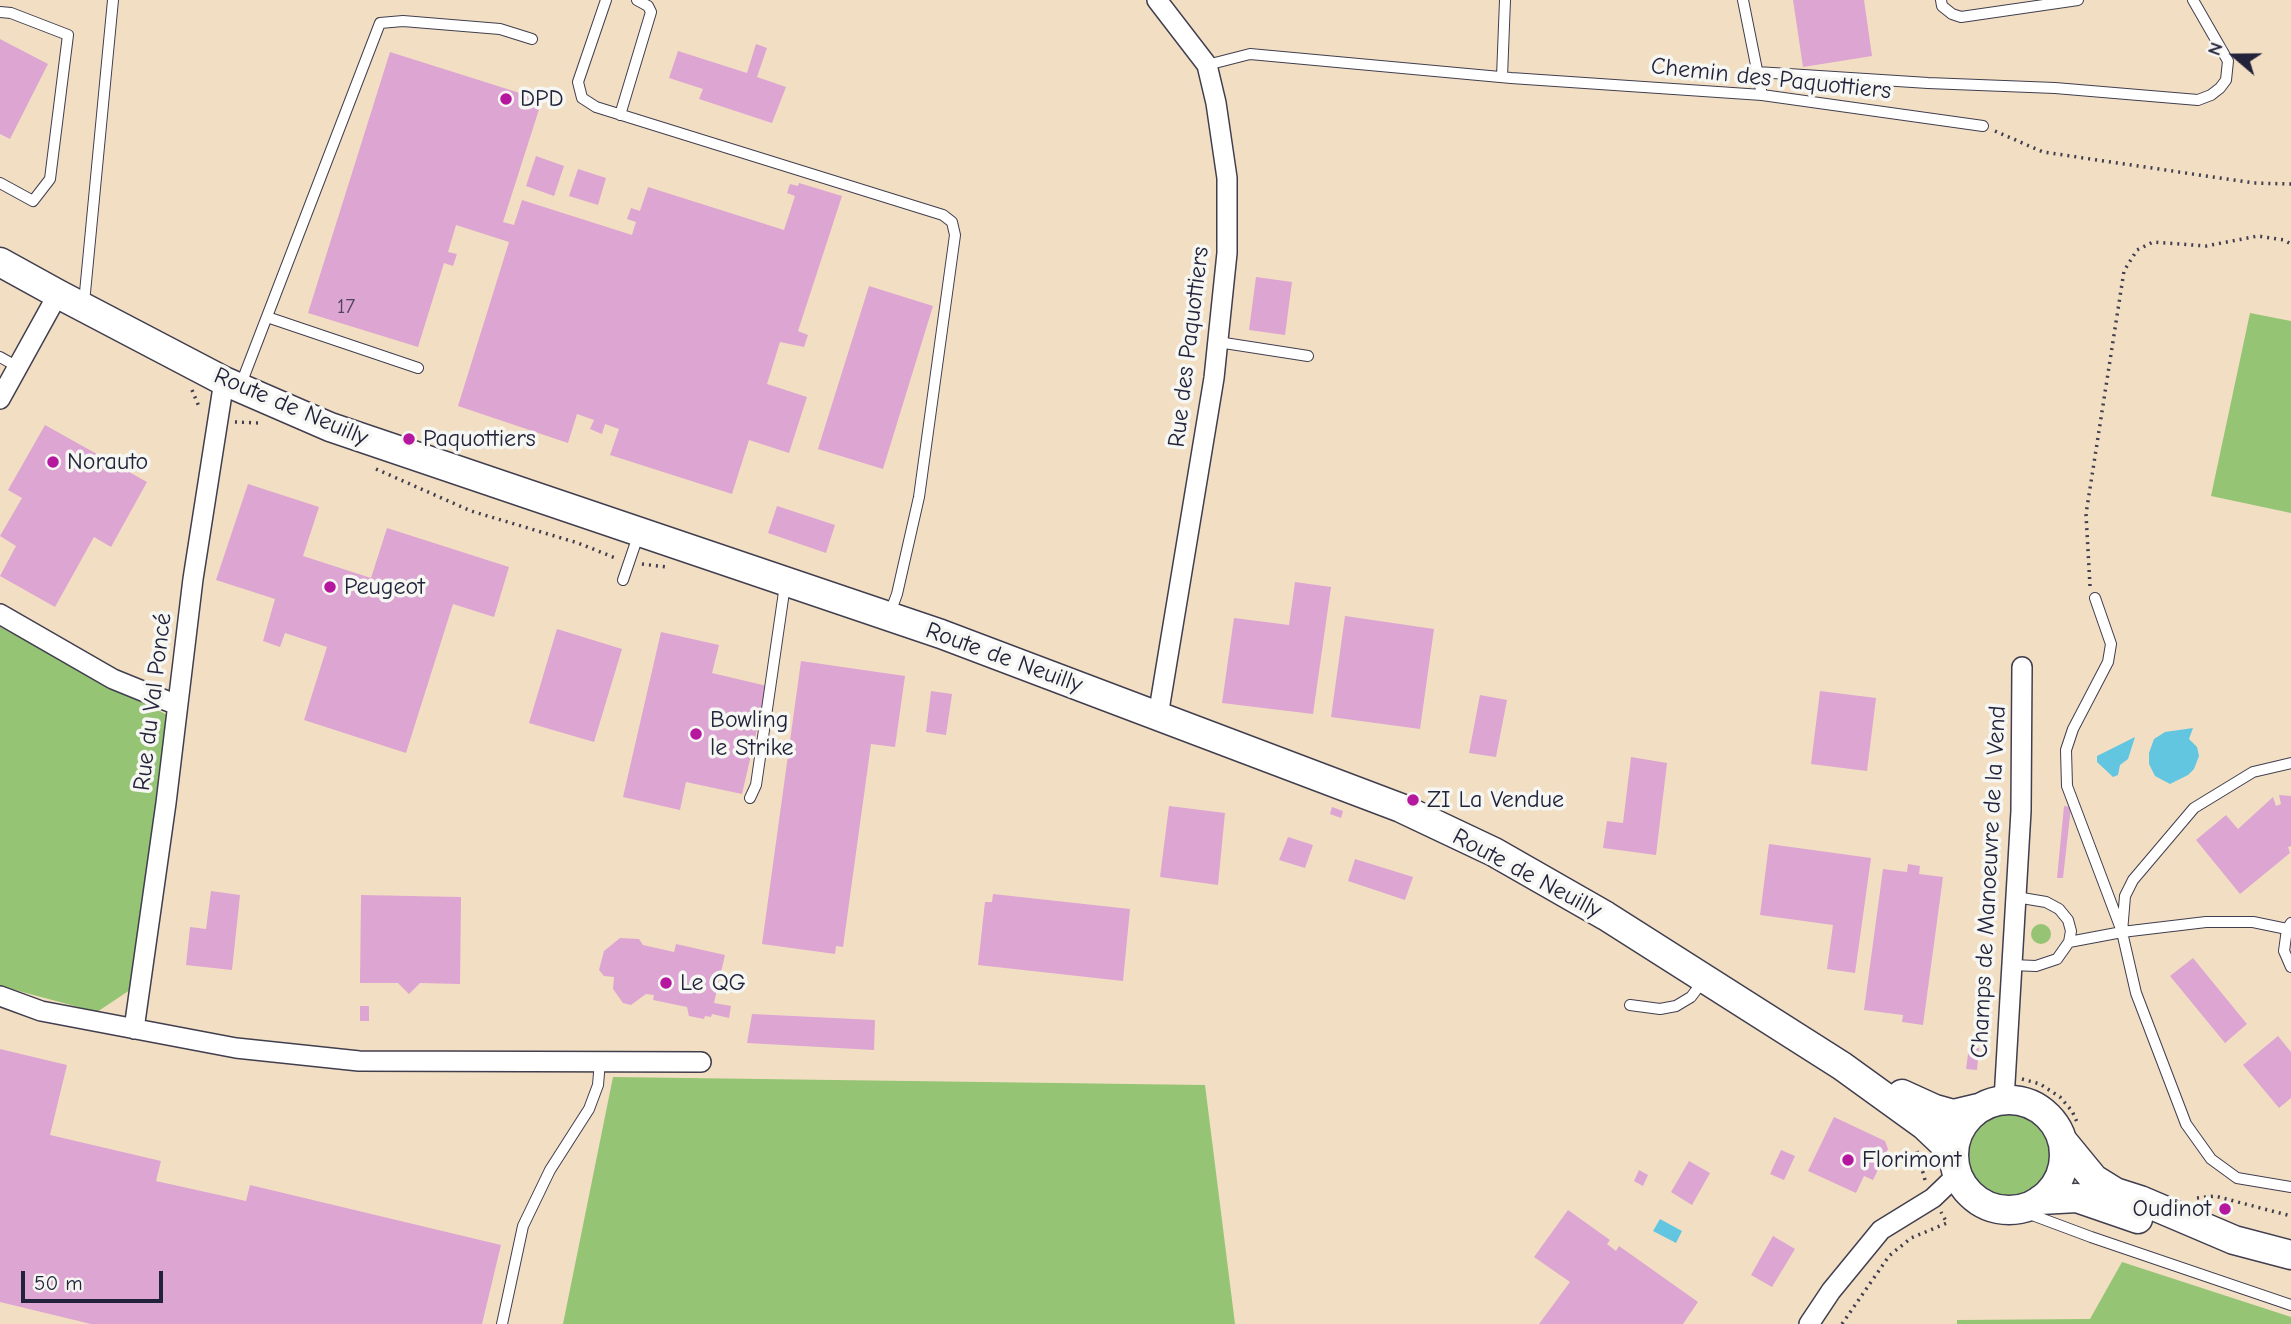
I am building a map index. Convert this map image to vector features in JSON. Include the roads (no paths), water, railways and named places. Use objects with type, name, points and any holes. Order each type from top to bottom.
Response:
[{"type":"main road","name":"Route de Neuilly","points":[[0,262],[232,385],[330,427],[888,617],[1401,808],[1494,852],[1606,916],[1842,1066],[1926,1126],[1944,1144],[1955,1167]]},
{"type":"main road","points":[[1842,1066],[1935,1109],[1953,1114],[2019,1100],[2034,1105],[2056,1126],[2062,1140],[2094,1180],[2115,1192],[2234,1240]]},
{"type":"main road","points":[[1991,1104],[1964,1122],[1956,1139],[1955,1167],[1966,1190],[1979,1201],[1995,1208],[2077,1198],[2131,1217],[2291,1255]]},
{"type":"main road","points":[[2028,1205],[2052,1188],[2060,1174],[2064,1157],[2062,1140]]},
{"type":"street","name":"Rue des Paquottiers","points":[[1157,0],[1207,65],[1216,103],[1227,178],[1227,253],[1214,378],[1158,716]]},
{"type":"street","points":[[0,399],[58,295]]},
{"type":"street","name":"Rue du Val Poncé","points":[[134,1029],[193,579],[218,421],[232,385]]},
{"type":"street","points":[[0,614],[113,679],[177,705]]},
{"type":"street","name":"Champs de Manoeuvre de la Vend","points":[[1991,1104],[2012,965],[2021,811],[2022,667]]},
{"type":"street","points":[[0,996],[41,1011],[236,1048],[359,1061],[701,1062]]},
{"type":"street","points":[[1810,1324],[1831,1292],[1881,1230],[1933,1198],[1955,1167]]},
{"type":"lane","points":[[83,308],[113,0]]},
{"type":"lane","points":[[606,0],[578,82],[582,98],[596,107],[943,215],[952,222],[955,235],[919,497],[897,594],[888,617]]},
{"type":"lane","points":[[620,115],[651,12],[648,6],[637,0]]},
{"type":"lane","points":[[1502,77],[1505,0]]},
{"type":"lane","points":[[1742,0],[1762,95]]},
{"type":"lane","points":[[1941,0],[1942,6],[1961,17],[2078,0]]},
{"type":"lane","points":[[1757,72],[2056,88],[2197,100],[2220,88],[2226,80],[2228,61],[2193,0]]},
{"type":"lane","points":[[0,12],[11,13],[68,35],[50,179],[33,201],[0,183]]},
{"type":"lane","points":[[232,385],[267,317],[380,23],[403,21],[500,29],[532,39]]},
{"type":"lane","name":"Chemin des Paquottiers","points":[[1207,65],[1239,56],[1263,55],[1502,77],[1762,95],[1983,126]]},
{"type":"lane","points":[[267,317],[418,368]]},
{"type":"lane","points":[[1218,342],[1308,356]]},
{"type":"lane","points":[[0,357],[18,367]]},
{"type":"lane","points":[[623,579],[639,533]]},
{"type":"lane","points":[[750,798],[756,785],[786,582]]},
{"type":"lane","points":[[2095,598],[2111,645],[2108,662],[2073,729],[2066,750],[2067,786],[2122,932],[2136,993],[2186,1124],[2211,1159],[2237,1178],[2291,1187]]},
{"type":"lane","points":[[2122,932],[2125,896],[2133,880],[2194,808],[2253,772],[2291,763]]},
{"type":"lane","points":[[2012,965],[2036,966],[2057,959],[2069,942],[2071,931],[2068,920],[2059,909],[2046,902],[2016,897]]},
{"type":"lane","points":[[2069,942],[2122,932],[2206,922],[2253,922],[2289,926],[2284,951],[2291,967]]},
{"type":"lane","points":[[1630,1005],[1660,1009],[1676,1006],[1691,997],[1704,979]]},
{"type":"lane","points":[[502,1324],[523,1226],[550,1170],[589,1109],[598,1085],[600,1061]]},
{"type":"lane","points":[[2028,1205],[2091,1237],[2291,1305]]},
{"type":"water","points":[[2193,728],[2189,739],[2197,747],[2199,756],[2194,769],[2170,784],[2155,776],[2149,764],[2149,753],[2154,739],[2165,732]]},
{"type":"water","points":[[2135,737],[2128,759],[2120,765],[2118,775],[2113,777],[2097,762],[2097,756]]},
{"type":"water","points":[[1660,1219],[1682,1231],[1676,1243],[1653,1231]]},
{"type":"place","name":"DPD","points":[[506,99]]},
{"type":"place","name":"Paquottiers","points":[[409,439]]},
{"type":"place","name":"Norauto","points":[[53,462]]},
{"type":"place","name":"Peugeot","points":[[330,587]]},
{"type":"place","name":"Bowling le Strike","points":[[696,734]]},
{"type":"place","name":"ZI La Vendue","points":[[1413,800]]},
{"type":"place","name":"Le QG","points":[[666,983]]},
{"type":"place","name":"Florimont","points":[[1848,1160]]},
{"type":"place","name":"Oudinot","points":[[2225,1209]]}]
